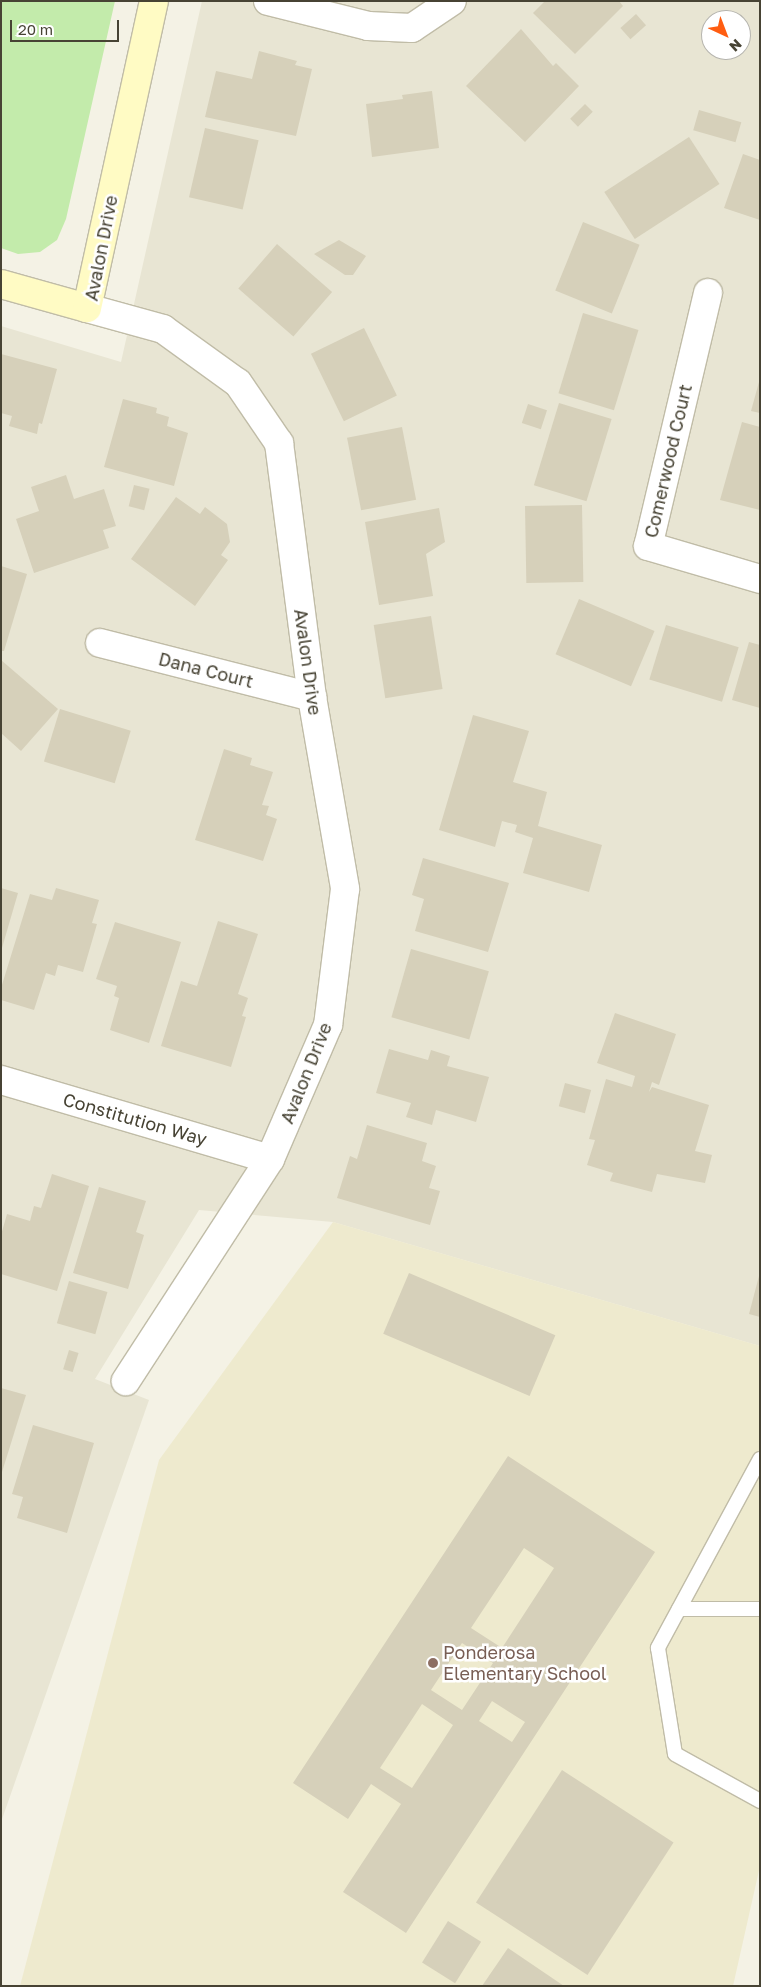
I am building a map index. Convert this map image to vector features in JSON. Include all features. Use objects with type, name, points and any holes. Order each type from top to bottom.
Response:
[{"type":"street","name":"Avalon Drive","points":[[126,1381],[270,1159],[328,1025],[345,889],[312,697],[279,443],[238,383],[163,329],[87,308],[154,1]]},
{"type":"street","points":[[268,1],[368,26],[412,28],[452,1]]},
{"type":"street","points":[[1,284],[87,308]]},
{"type":"street","name":"Comerwood Court","points":[[708,293],[648,546],[760,579]]},
{"type":"street","name":"Dana Court","points":[[100,643],[312,697]]},
{"type":"street","name":"Constitution Way","points":[[1,1080],[270,1159]]},
{"type":"lane","points":[[760,1459],[658,1648],[676,1754],[760,1801]]},
{"type":"lane","points":[[679,1608],[760,1609]]},
{"type":"shaded area","points":[[202,1],[760,1],[760,1346],[333,1222],[199,1210],[95,1379],[149,1400],[1,1822],[1,326],[121,362]]},
{"type":"shaded area","name":"Ponderosa Elementary School","points":[[333,1222],[760,1346],[760,1866],[733,1986],[20,1986],[159,1460]]},
{"type":"green space","points":[[1,1],[115,1],[66,219],[57,240],[40,252],[18,254],[1,248]]},
{"type":"building","points":[[545,1],[619,1],[623,6],[575,54],[533,13]]},
{"type":"building","points":[[636,14],[646,25],[630,39],[620,28]]},
{"type":"building","points":[[521,29],[553,66],[556,63],[579,86],[525,142],[466,86]]},
{"type":"building","points":[[259,51],[297,61],[295,65],[312,69],[296,136],[205,117],[216,71],[252,79]]},
{"type":"building","points":[[432,91],[439,148],[372,157],[366,104],[403,99],[402,95]]},
{"type":"building","points":[[585,104],[593,112],[578,127],[570,119]]},
{"type":"building","points":[[699,110],[741,122],[736,142],[693,130]]},
{"type":"building","points":[[205,128],[259,140],[243,210],[189,197]]},
{"type":"building","points":[[689,137],[719,184],[635,239],[604,192]]},
{"type":"building","points":[[743,154],[760,160],[760,220],[724,208]]},
{"type":"building","points":[[583,222],[640,245],[612,313],[555,291]]},
{"type":"building","points":[[339,240],[366,256],[353,275],[345,275],[314,254]]},
{"type":"building","points":[[277,244],[332,292],[293,336],[238,289]]},
{"type":"building","points":[[583,313],[638,330],[614,410],[558,393]]},
{"type":"building","points":[[364,328],[397,395],[344,421],[311,354]]},
{"type":"building","points":[[1,354],[57,369],[42,424],[39,423],[37,434],[9,426],[12,416],[1,413]]},
{"type":"building","points":[[760,382],[760,413],[751,411]]},
{"type":"building","points":[[123,399],[157,408],[156,413],[169,417],[167,426],[188,433],[174,486],[104,467]]},
{"type":"building","points":[[559,403],[612,419],[586,501],[534,485]]},
{"type":"building","points":[[528,404],[547,410],[541,429],[522,423]]},
{"type":"building","points":[[742,422],[760,427],[760,510],[720,500]]},
{"type":"building","points":[[402,427],[416,500],[361,510],[347,438]]},
{"type":"building","points":[[66,475],[74,499],[104,489],[116,526],[103,530],[109,548],[34,573],[16,519],[39,511],[31,487]]},
{"type":"building","points":[[134,485],[150,489],[144,510],[129,506]]},
{"type":"building","points":[[176,497],[200,514],[205,507],[227,524],[230,542],[221,555],[228,560],[195,606],[131,559]]},
{"type":"building","points":[[582,505],[583,582],[526,583],[525,506]]},
{"type":"building","points":[[439,508],[445,542],[426,554],[433,596],[379,605],[365,522]]},
{"type":"building","points":[[1,566],[27,574],[4,651],[1,651]]},
{"type":"building","points":[[579,599],[654,631],[631,686],[556,654]]},
{"type":"building","points":[[431,616],[443,689],[385,698],[374,625]]},
{"type":"building","points":[[666,625],[739,647],[722,702],[649,680]]},
{"type":"building","points":[[749,642],[760,645],[760,708],[732,700]]},
{"type":"building","points":[[1,660],[58,709],[21,751],[1,733]]},
{"type":"building","points":[[60,709],[131,731],[115,783],[44,762]]},
{"type":"building","points":[[473,715],[529,731],[513,782],[547,792],[538,826],[602,845],[589,892],[523,873],[533,838],[515,832],[517,825],[502,821],[495,847],[439,830]]},
{"type":"building","points":[[224,749],[252,758],[250,765],[273,772],[262,805],[269,806],[266,815],[277,819],[263,861],[195,840]]},
{"type":"building","points":[[423,858],[509,883],[488,952],[415,931],[424,899],[412,895]]},
{"type":"building","points":[[1,888],[18,893],[2,948],[1,948]]},
{"type":"building","points":[[56,888],[99,900],[92,923],[97,924],[83,972],[58,965],[55,976],[46,973],[34,1010],[1,1000],[1,988],[30,894],[52,900]]},
{"type":"building","points":[[218,921],[258,934],[238,994],[248,998],[242,1016],[246,1017],[231,1067],[161,1046],[181,981],[197,986]]},
{"type":"building","points":[[115,922],[181,942],[149,1043],[110,1030],[119,998],[114,996],[117,986],[96,979]]},
{"type":"building","points":[[411,949],[489,971],[469,1040],[391,1017]]},
{"type":"building","points":[[615,1013],[676,1034],[659,1085],[652,1082],[649,1092],[652,1087],[709,1105],[695,1151],[712,1155],[705,1183],[657,1174],[652,1192],[610,1181],[613,1173],[587,1165],[595,1140],[589,1139],[606,1079],[632,1087],[635,1076],[597,1063]]},
{"type":"building","points":[[389,1049],[428,1060],[431,1050],[450,1056],[447,1066],[489,1077],[476,1122],[436,1110],[432,1125],[406,1117],[411,1103],[376,1093]]},
{"type":"building","points":[[565,1083],[591,1090],[585,1113],[559,1106]]},
{"type":"building","points":[[367,1125],[427,1143],[422,1161],[436,1166],[429,1188],[440,1191],[430,1225],[337,1198],[350,1156],[357,1159]]},
{"type":"building","points":[[52,1174],[89,1186],[57,1291],[1,1274],[1,1235],[7,1214],[30,1221],[34,1206],[41,1208]]},
{"type":"building","points":[[99,1187],[146,1201],[136,1232],[144,1235],[128,1289],[73,1273]]},
{"type":"building","points":[[409,1273],[555,1335],[530,1396],[383,1334]]},
{"type":"building","points":[[760,1276],[760,1317],[749,1314]]},
{"type":"building","points":[[69,1281],[107,1292],[95,1334],[57,1323]]},
{"type":"building","points":[[69,1350],[79,1353],[73,1372],[63,1369]]},
{"type":"building","points":[[1,1388],[26,1395],[2,1472],[1,1472]]},
{"type":"building","points":[[33,1425],[94,1443],[67,1533],[17,1518],[23,1497],[12,1494]]},
{"type":"building","points":[[508,1456],[655,1552],[406,1933],[343,1892],[401,1804],[371,1784],[348,1819],[293,1783]],"holes":[[[524,1548],[554,1568],[502,1648],[471,1628]],[[462,1643],[493,1663],[462,1710],[431,1690]],[[492,1701],[525,1722],[512,1742],[479,1721]],[[422,1704],[453,1725],[412,1788],[380,1768]]]},
{"type":"building","points":[[562,1770],[674,1842],[587,1975],[476,1903]]},
{"type":"building","points":[[448,1921],[481,1942],[455,1983],[422,1963]]},
{"type":"building","points":[[508,1948],[564,1986],[482,1986]]},
{"type":"place","name":"Ponderosa Elementary School","points":[[433,1663]]}]
